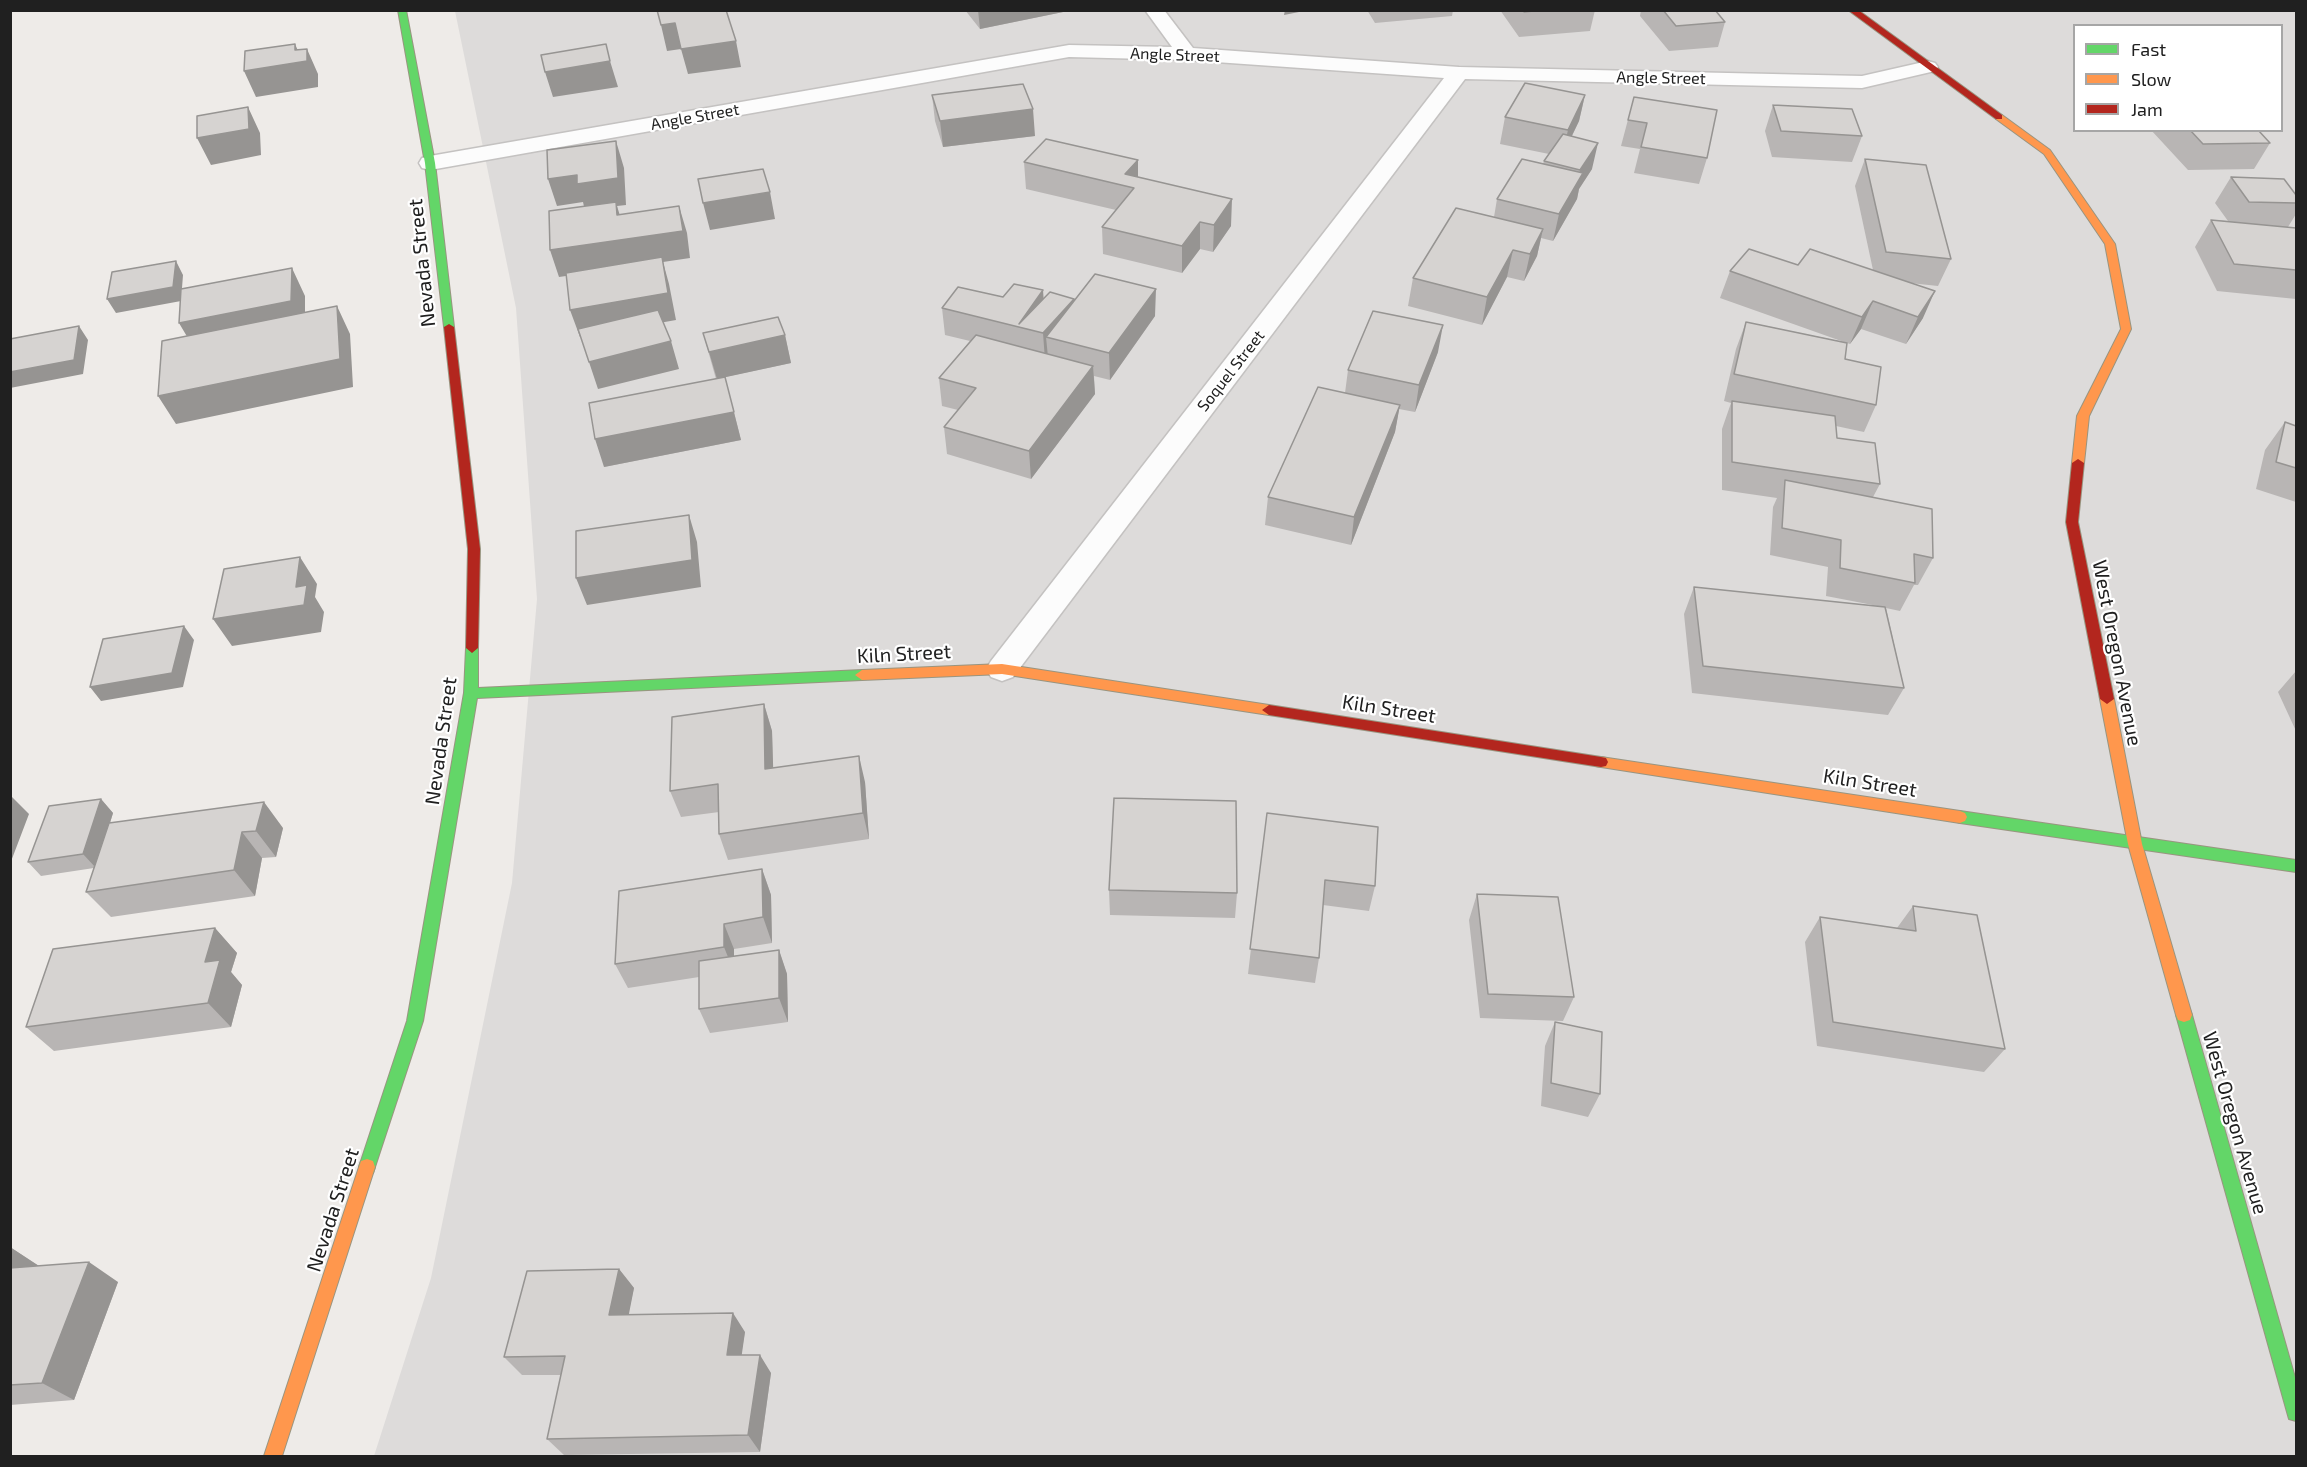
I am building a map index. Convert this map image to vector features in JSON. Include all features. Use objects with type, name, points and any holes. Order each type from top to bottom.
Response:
[{"type":"street","name":"Nevada Street","points":[[273,1456],[415,1021],[471,693],[474,549],[430,164],[402,10]]},
{"type":"street","points":[[1154,10],[1187,54]]},
{"type":"street","name":"West Oregon Avenue","points":[[1852,10],[2047,152],[2110,244],[2126,329],[2083,416],[2072,522],[2135,844],[2296,1412]]},
{"type":"street","name":"Angle Street","points":[[430,164],[1069,51],[1187,54],[1459,73],[1862,82],[1928,67]]},
{"type":"street","name":"Soquel Street","points":[[1002,669],[1459,73]]},
{"type":"street","name":"Kiln Street","points":[[471,693],[1002,669],[2135,844],[2296,866]]},
{"type":"shaded area","points":[[455,11],[2296,11],[2296,1456],[374,1456],[431,1278],[512,883],[537,599],[516,308]]},
{"type":"building","points":[[657,10],[726,10],[736,41],[681,49],[675,23],[661,25]]},
{"type":"building","points":[[1663,10],[1715,10],[1725,22],[1676,26]]},
{"type":"building","points":[[295,44],[295,50],[307,49],[307,61],[244,71],[245,51]]},
{"type":"building","points":[[606,44],[610,61],[545,72],[541,55]]},
{"type":"building","points":[[1525,83],[1585,95],[1568,130],[1505,117]]},
{"type":"building","points":[[1023,84],[1033,109],[940,121],[932,95]]},
{"type":"building","points":[[1634,97],[1717,110],[1707,158],[1641,147],[1647,123],[1628,120]]},
{"type":"building","points":[[1773,105],[1852,109],[1862,136],[1781,131]]},
{"type":"building","points":[[248,107],[249,129],[197,138],[197,116]]},
{"type":"building","points":[[2192,132],[2260,132],[2270,143],[2203,144]]},
{"type":"building","points":[[1563,134],[1598,143],[1580,170],[1544,161]]},
{"type":"building","points":[[1046,139],[1138,160],[1125,174],[1232,199],[1214,225],[1200,222],[1182,246],[1102,227],[1134,188],[1024,162]]},
{"type":"building","points":[[616,141],[618,178],[577,184],[577,175],[548,179],[547,150]]},
{"type":"building","points":[[1522,159],[1583,173],[1559,214],[1497,199]]},
{"type":"building","points":[[1865,159],[1926,165],[1951,259],[1886,252]]},
{"type":"building","points":[[763,169],[770,192],[703,203],[698,179]]},
{"type":"building","points":[[2231,177],[2284,179],[2296,195],[2296,203],[2249,202]]},
{"type":"building","points":[[616,202],[617,215],[679,206],[683,231],[550,250],[549,211]]},
{"type":"building","points":[[1456,208],[1543,229],[1530,254],[1513,250],[1487,297],[1413,278]]},
{"type":"building","points":[[2211,220],[2296,228],[2296,270],[2234,264]]},
{"type":"building","points":[[1749,249],[1798,265],[1810,249],[1935,291],[1918,317],[1873,301],[1862,317],[1730,271]]},
{"type":"building","points":[[662,257],[668,293],[570,310],[566,273]]},
{"type":"building","points":[[176,261],[173,287],[107,299],[112,272]]},
{"type":"building","points":[[292,268],[291,301],[179,323],[181,289]]},
{"type":"building","points":[[1095,274],[1156,289],[1109,353],[1046,337]]},
{"type":"building","points":[[1014,284],[1043,290],[1019,324],[1050,292],[1074,299],[1043,333],[942,308],[958,287],[1003,297]]},
{"type":"building","points":[[337,306],[340,359],[158,396],[162,341]]},
{"type":"building","points":[[658,310],[671,341],[589,362],[578,329]]},
{"type":"building","points":[[1373,311],[1443,325],[1419,385],[1348,370]]},
{"type":"building","points":[[778,317],[785,335],[709,352],[703,333]]},
{"type":"building","points":[[1746,322],[1847,343],[1845,359],[1881,367],[1876,405],[1734,374]]},
{"type":"building","points":[[79,326],[74,360],[10,372],[10,339]]},
{"type":"building","points":[[976,335],[1093,366],[1029,451],[944,427],[976,388],[939,378]]},
{"type":"building","points":[[725,377],[734,412],[595,439],[589,403]]},
{"type":"building","points":[[1318,387],[1400,405],[1354,517],[1268,497]]},
{"type":"building","points":[[1732,401],[1835,416],[1837,438],[1875,443],[1880,484],[1732,462]]},
{"type":"building","points":[[2285,422],[2296,426],[2296,468],[2276,462]]},
{"type":"building","points":[[1785,480],[1932,509],[1933,558],[1914,554],[1915,583],[1840,568],[1841,540],[1782,528]]},
{"type":"building","points":[[689,515],[692,560],[576,578],[576,531]]},
{"type":"building","points":[[300,557],[296,587],[307,585],[304,605],[213,619],[224,569]]},
{"type":"building","points":[[1694,587],[1885,607],[1904,688],[1703,666]]},
{"type":"building","points":[[184,626],[172,673],[90,687],[103,639]]},
{"type":"building","points":[[764,704],[765,769],[859,756],[863,813],[719,834],[718,784],[670,791],[672,717]]},
{"type":"building","points":[[1114,798],[1236,801],[1237,893],[1109,890]]},
{"type":"building","points":[[101,799],[83,854],[28,862],[49,806]]},
{"type":"building","points":[[264,802],[256,831],[242,832],[234,870],[86,892],[109,823]]},
{"type":"building","points":[[1267,813],[1378,827],[1375,886],[1325,880],[1319,958],[1250,949]]},
{"type":"building","points":[[762,869],[763,917],[724,924],[724,947],[615,964],[619,891]]},
{"type":"building","points":[[1477,894],[1558,897],[1574,997],[1488,994]]},
{"type":"building","points":[[1913,906],[1977,915],[2005,1049],[1833,1022],[1820,917],[1916,931]]},
{"type":"building","points":[[215,928],[205,962],[220,960],[208,1003],[26,1027],[53,949]]},
{"type":"building","points":[[779,950],[779,998],[699,1009],[699,961]]},
{"type":"building","points":[[1555,1022],[1602,1032],[1600,1094],[1551,1083]]},
{"type":"building","points":[[89,1262],[42,1383],[10,1385],[10,1268]]},
{"type":"building","points":[[619,1269],[609,1315],[733,1313],[727,1355],[760,1355],[748,1435],[547,1439],[565,1356],[504,1357],[527,1271]]},
{"type":"traffic: fast","points":[[402,10],[430,163],[449,327]]},
{"type":"traffic: fast","points":[[367,1167],[415,1021],[471,693],[472,648]]},
{"type":"traffic: fast","points":[[471,693],[862,675]]},
{"type":"traffic: fast","points":[[1960,817],[2296,866]]},
{"type":"traffic: fast","points":[[2184,1015],[2296,1412]]},
{"type":"traffic: slow","points":[[1999,117],[2047,152],[2110,244],[2126,329],[2083,416],[2078,463]]},
{"type":"traffic: slow","points":[[862,675],[1002,669],[1269,710]]},
{"type":"traffic: slow","points":[[2107,699],[2135,844],[2184,1015]]},
{"type":"traffic: slow","points":[[1601,762],[1960,817]]},
{"type":"traffic: slow","points":[[273,1456],[367,1167]]},
{"type":"traffic: jam","points":[[1852,10],[1999,117]]},
{"type":"traffic: jam","points":[[449,327],[474,549],[472,648]]},
{"type":"traffic: jam","points":[[2078,463],[2072,522],[2107,699]]},
{"type":"traffic: jam","points":[[1269,710],[1601,762]]}]
